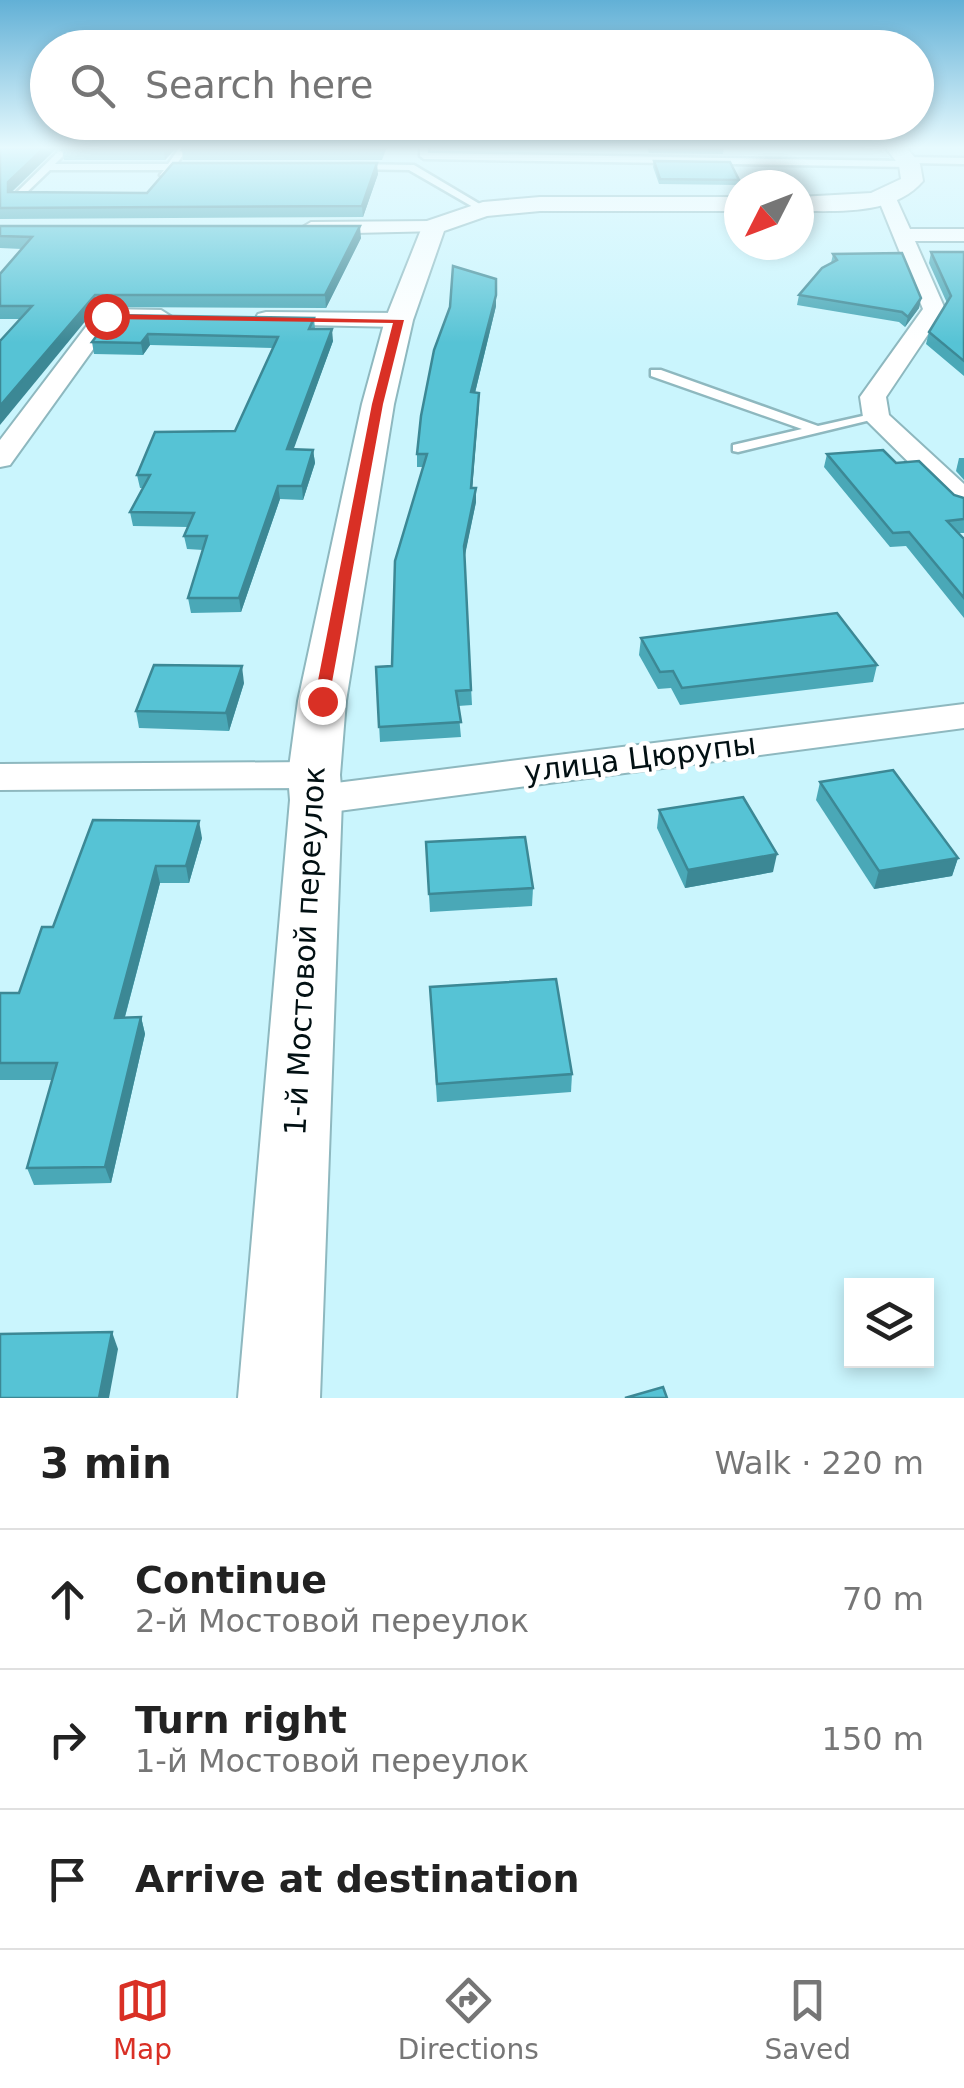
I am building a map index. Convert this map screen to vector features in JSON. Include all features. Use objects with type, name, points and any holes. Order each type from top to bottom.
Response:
[{"type":"street","points":[[296,228],[433,228],[477,212]]},
{"type":"street","points":[[892,212],[934,308],[873,398],[876,418],[964,500]]},
{"type":"street","name":"1-й Мостовой переулок","points":[[279,1398],[322,701],[374,423],[399,320],[433,228]]},
{"type":"street","points":[[901,235],[964,234]]},
{"type":"street","points":[[0,458],[106,316],[184,317]]},
{"type":"street","points":[[242,318],[399,320]]},
{"type":"street","name":"улица Цюрупы","points":[[0,777],[315,787],[964,716]]},
{"type":"lane","points":[[656,373],[817,430]]},
{"type":"lane","points":[[738,448],[876,418]]},
{"type":"building","points":[[0,226],[360,226],[325,295],[95,295],[0,406],[0,341],[32,306],[0,306],[0,274],[32,237],[0,236]]},
{"type":"building","points":[[931,252],[964,252],[964,361],[929,332],[951,296]]},
{"type":"building","points":[[902,253],[921,298],[908,317],[902,312],[799,295],[822,268],[837,260],[833,254]]},
{"type":"building","points":[[453,266],[496,279],[496,295],[471,392],[479,393],[471,488],[476,488],[464,546],[471,690],[456,691],[461,722],[379,727],[376,667],[392,666],[395,561],[427,454],[417,454],[421,416],[434,350],[450,307]]},
{"type":"building","points":[[112,315],[314,318],[309,329],[332,329],[287,449],[313,450],[302,486],[278,486],[239,598],[188,598],[207,536],[184,536],[194,513],[130,512],[150,475],[137,475],[155,432],[235,431],[278,337],[148,334],[141,343],[92,342]]},
{"type":"building","points":[[883,450],[896,463],[919,461],[954,495],[964,498],[964,519],[947,521],[964,539],[964,598],[909,532],[893,533],[827,454]]},
{"type":"building","points":[[837,613],[877,665],[682,688],[673,671],[660,672],[641,638]]},
{"type":"building","points":[[154,665],[242,666],[226,713],[136,711]]},
{"type":"building","points":[[893,770],[958,858],[879,871],[820,782]]},
{"type":"building","points":[[743,797],[777,854],[688,870],[659,810]]},
{"type":"building","points":[[93,820],[199,821],[186,866],[156,866],[115,1018],[141,1017],[105,1167],[27,1168],[57,1063],[0,1063],[0,993],[19,993],[42,927],[53,927]]},
{"type":"building","points":[[525,837],[533,888],[429,894],[426,842]]},
{"type":"building","points":[[556,979],[572,1074],[437,1084],[430,987]]},
{"type":"building","points":[[112,1332],[99,1398],[0,1398],[0,1334]]},
{"type":"building","points":[[663,1387],[667,1398],[625,1398]]},
{"type":"route","points":[[106,316],[399,320],[378,404],[322,701]]}]
